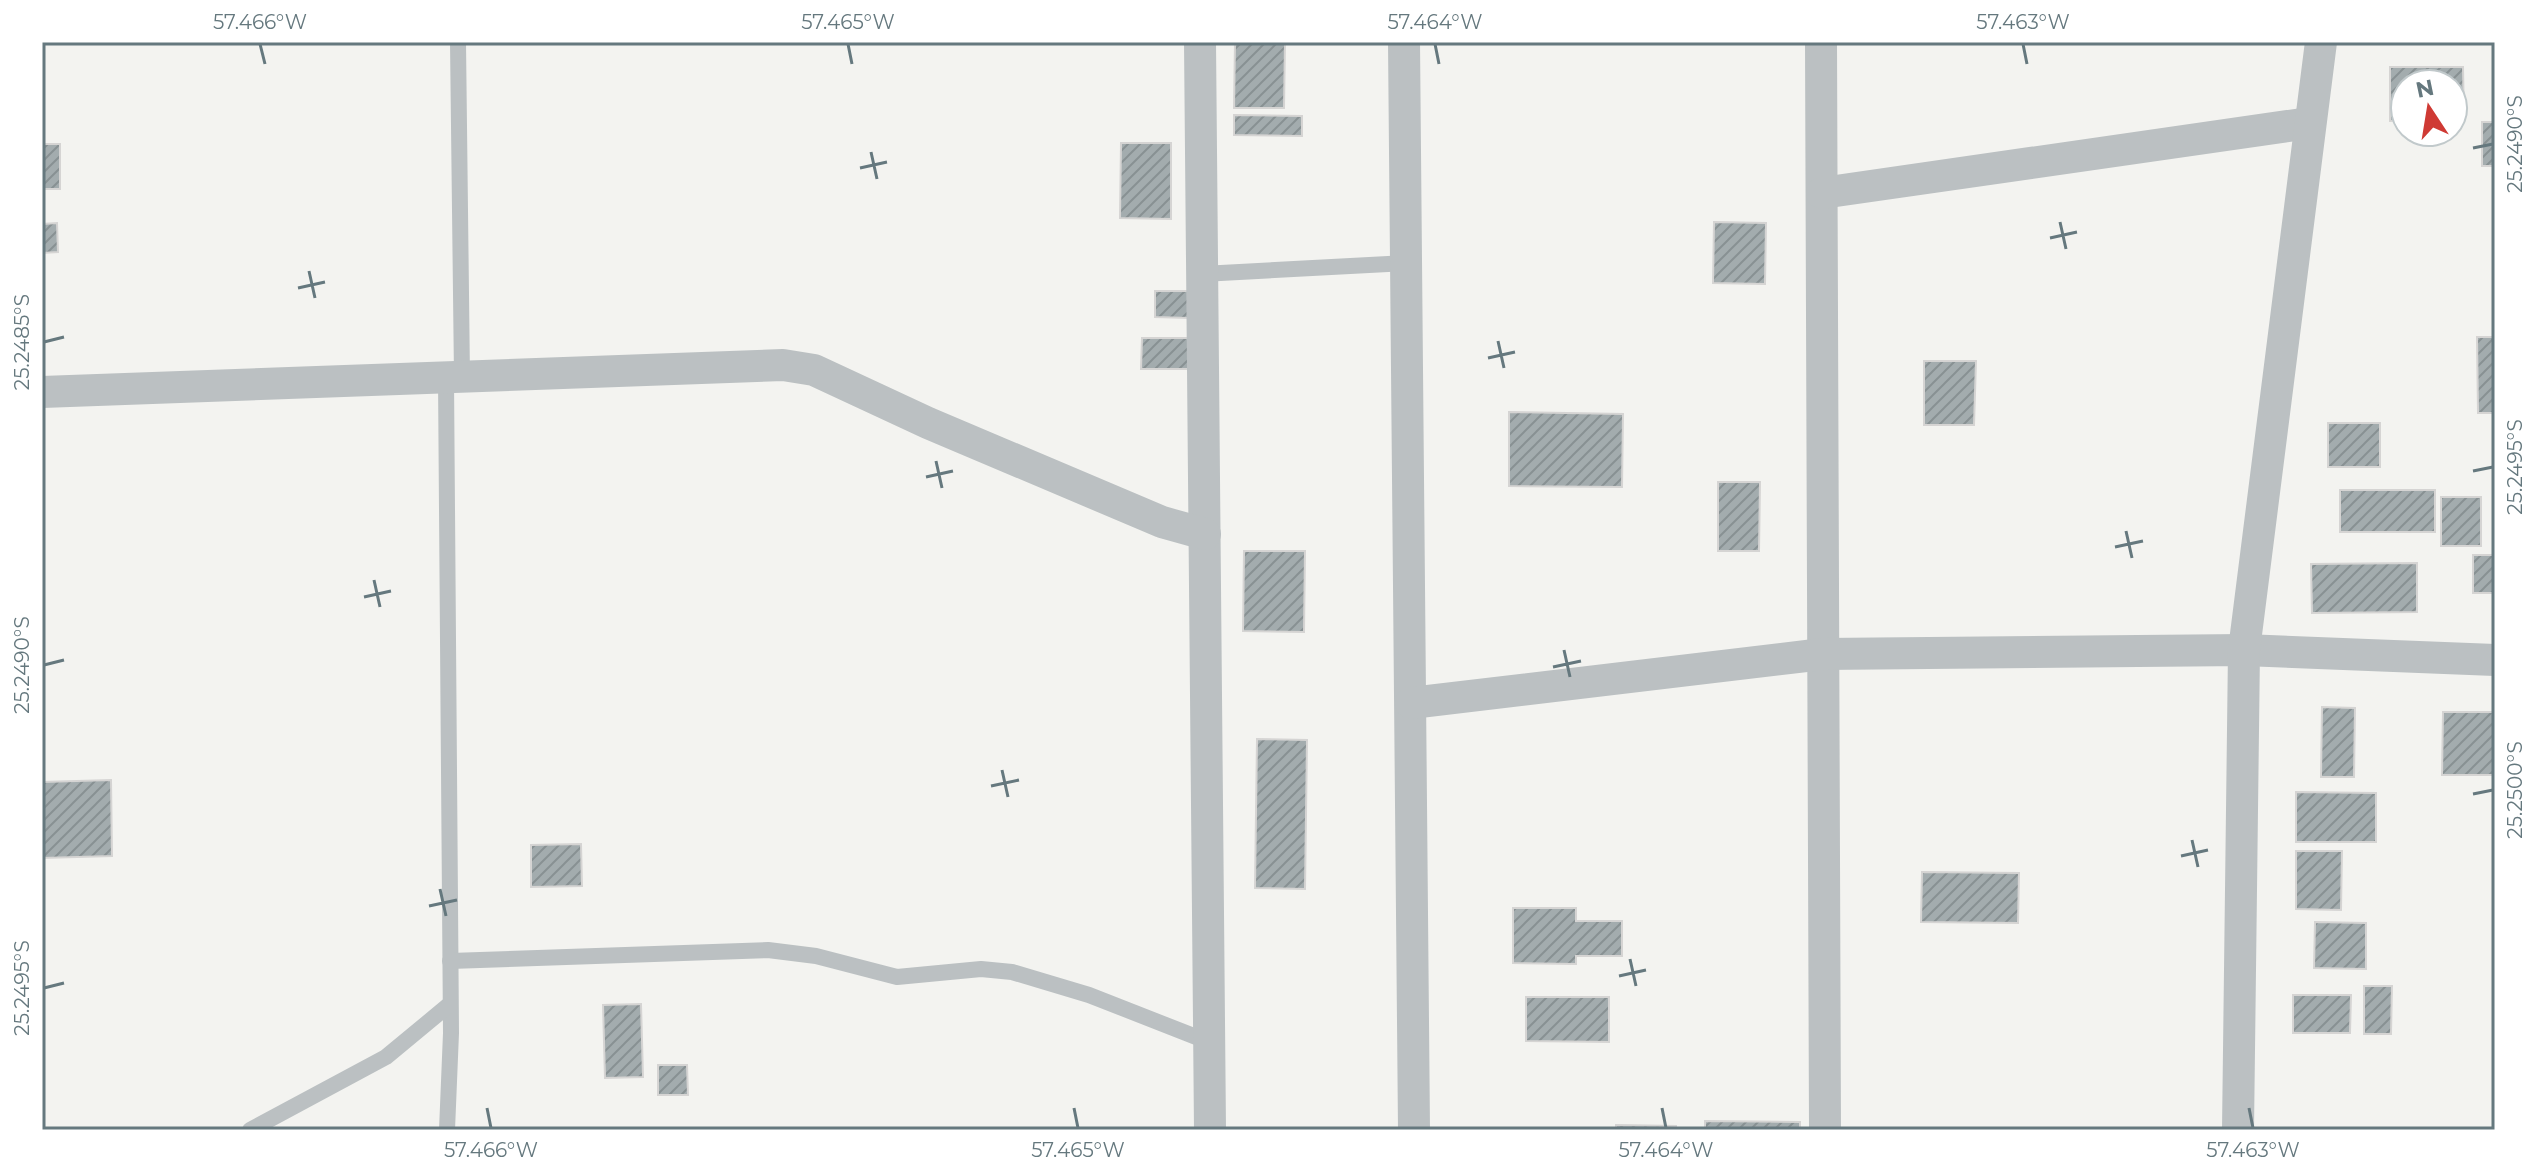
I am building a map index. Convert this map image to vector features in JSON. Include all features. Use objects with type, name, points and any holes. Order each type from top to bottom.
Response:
[{"type":"street","points":[[1200,42],[1210,1130]]},
{"type":"street","points":[[1404,42],[1414,1130]]},
{"type":"street","points":[[1821,42],[1825,1130]]},
{"type":"street","points":[[2238,1130],[2244,650],[2321,42]]},
{"type":"street","points":[[1822,193],[2309,123]]},
{"type":"street","points":[[42,392],[783,365],[814,370],[928,423],[1162,522],[1205,534]]},
{"type":"street","points":[[1411,703],[1823,654],[2244,650],[2495,660]]},
{"type":"lane","points":[[447,1130],[458,42]]},
{"type":"lane","points":[[1202,274],[1407,263]]},
{"type":"lane","points":[[450,961],[768,950],[816,956],[897,977],[981,969],[1012,972],[1089,995],[1209,1042]]},
{"type":"lane","points":[[250,1130],[386,1057],[450,1004]]},
{"type":"building","points":[[1235,42],[1285,42],[1284,108],[1234,108]]},
{"type":"building","points":[[2438,42],[2438,43],[2386,44]]},
{"type":"building","points":[[2390,67],[2463,68],[2390,68]]},
{"type":"building","points":[[1234,115],[1302,116],[1302,136],[1234,135]]},
{"type":"building","points":[[2482,122],[2495,122],[2495,166],[2482,166]]},
{"type":"building","points":[[1121,143],[1171,143],[1171,219],[1120,218]]},
{"type":"building","points":[[42,144],[60,144],[60,189],[42,189]]},
{"type":"building","points":[[1714,222],[1766,223],[1765,284],[1713,283]]},
{"type":"building","points":[[57,223],[58,252],[42,253],[42,224]]},
{"type":"building","points":[[1155,291],[1189,291],[1189,318],[1155,317]]},
{"type":"building","points":[[2477,337],[2495,337],[2495,413],[2478,413]]},
{"type":"building","points":[[1142,338],[1192,338],[1192,369],[1141,369]]},
{"type":"building","points":[[1924,361],[1976,361],[1974,425],[1924,425]]},
{"type":"building","points":[[1509,412],[1623,414],[1622,487],[1509,486]]},
{"type":"building","points":[[2328,423],[2380,423],[2380,467],[2328,467]]},
{"type":"building","points":[[1718,482],[1760,482],[1759,551],[1718,551]]},
{"type":"building","points":[[2340,490],[2435,490],[2435,532],[2340,532]]},
{"type":"building","points":[[2441,497],[2481,497],[2481,546],[2441,546]]},
{"type":"building","points":[[1244,551],[1305,551],[1304,632],[1243,631]]},
{"type":"building","points":[[2473,555],[2495,555],[2495,593],[2473,593]]},
{"type":"building","points":[[2417,563],[2417,612],[2312,613],[2311,564]]},
{"type":"building","points":[[2322,707],[2355,708],[2354,777],[2321,777]]},
{"type":"building","points":[[2443,712],[2495,712],[2495,775],[2442,775]]},
{"type":"building","points":[[1257,739],[1307,740],[1305,889],[1255,888]]},
{"type":"building","points":[[111,780],[112,856],[42,858],[42,782]]},
{"type":"building","points":[[2296,792],[2376,793],[2376,842],[2296,842]]},
{"type":"building","points":[[581,844],[582,886],[531,887],[531,845]]},
{"type":"building","points":[[2296,851],[2342,851],[2341,910],[2296,909]]},
{"type":"building","points":[[1922,872],[2019,873],[2018,923],[1921,922]]},
{"type":"building","points":[[1513,908],[1576,908],[1576,921],[1622,921],[1622,956],[1576,956],[1576,964],[1513,963]]},
{"type":"building","points":[[2315,922],[2366,923],[2366,969],[2314,968]]},
{"type":"building","points":[[2364,986],[2392,986],[2391,1034],[2364,1034]]},
{"type":"building","points":[[2293,995],[2351,995],[2350,1033],[2293,1033]]},
{"type":"building","points":[[1526,997],[1609,997],[1609,1042],[1526,1041]]},
{"type":"building","points":[[641,1004],[643,1077],[605,1078],[603,1005]]},
{"type":"building","points":[[658,1065],[687,1065],[688,1095],[658,1095]]},
{"type":"building","points":[[1705,1121],[1800,1122],[1800,1130],[1705,1130]]},
{"type":"building","points":[[1616,1125],[1676,1126],[1676,1130],[1616,1130]]}]
